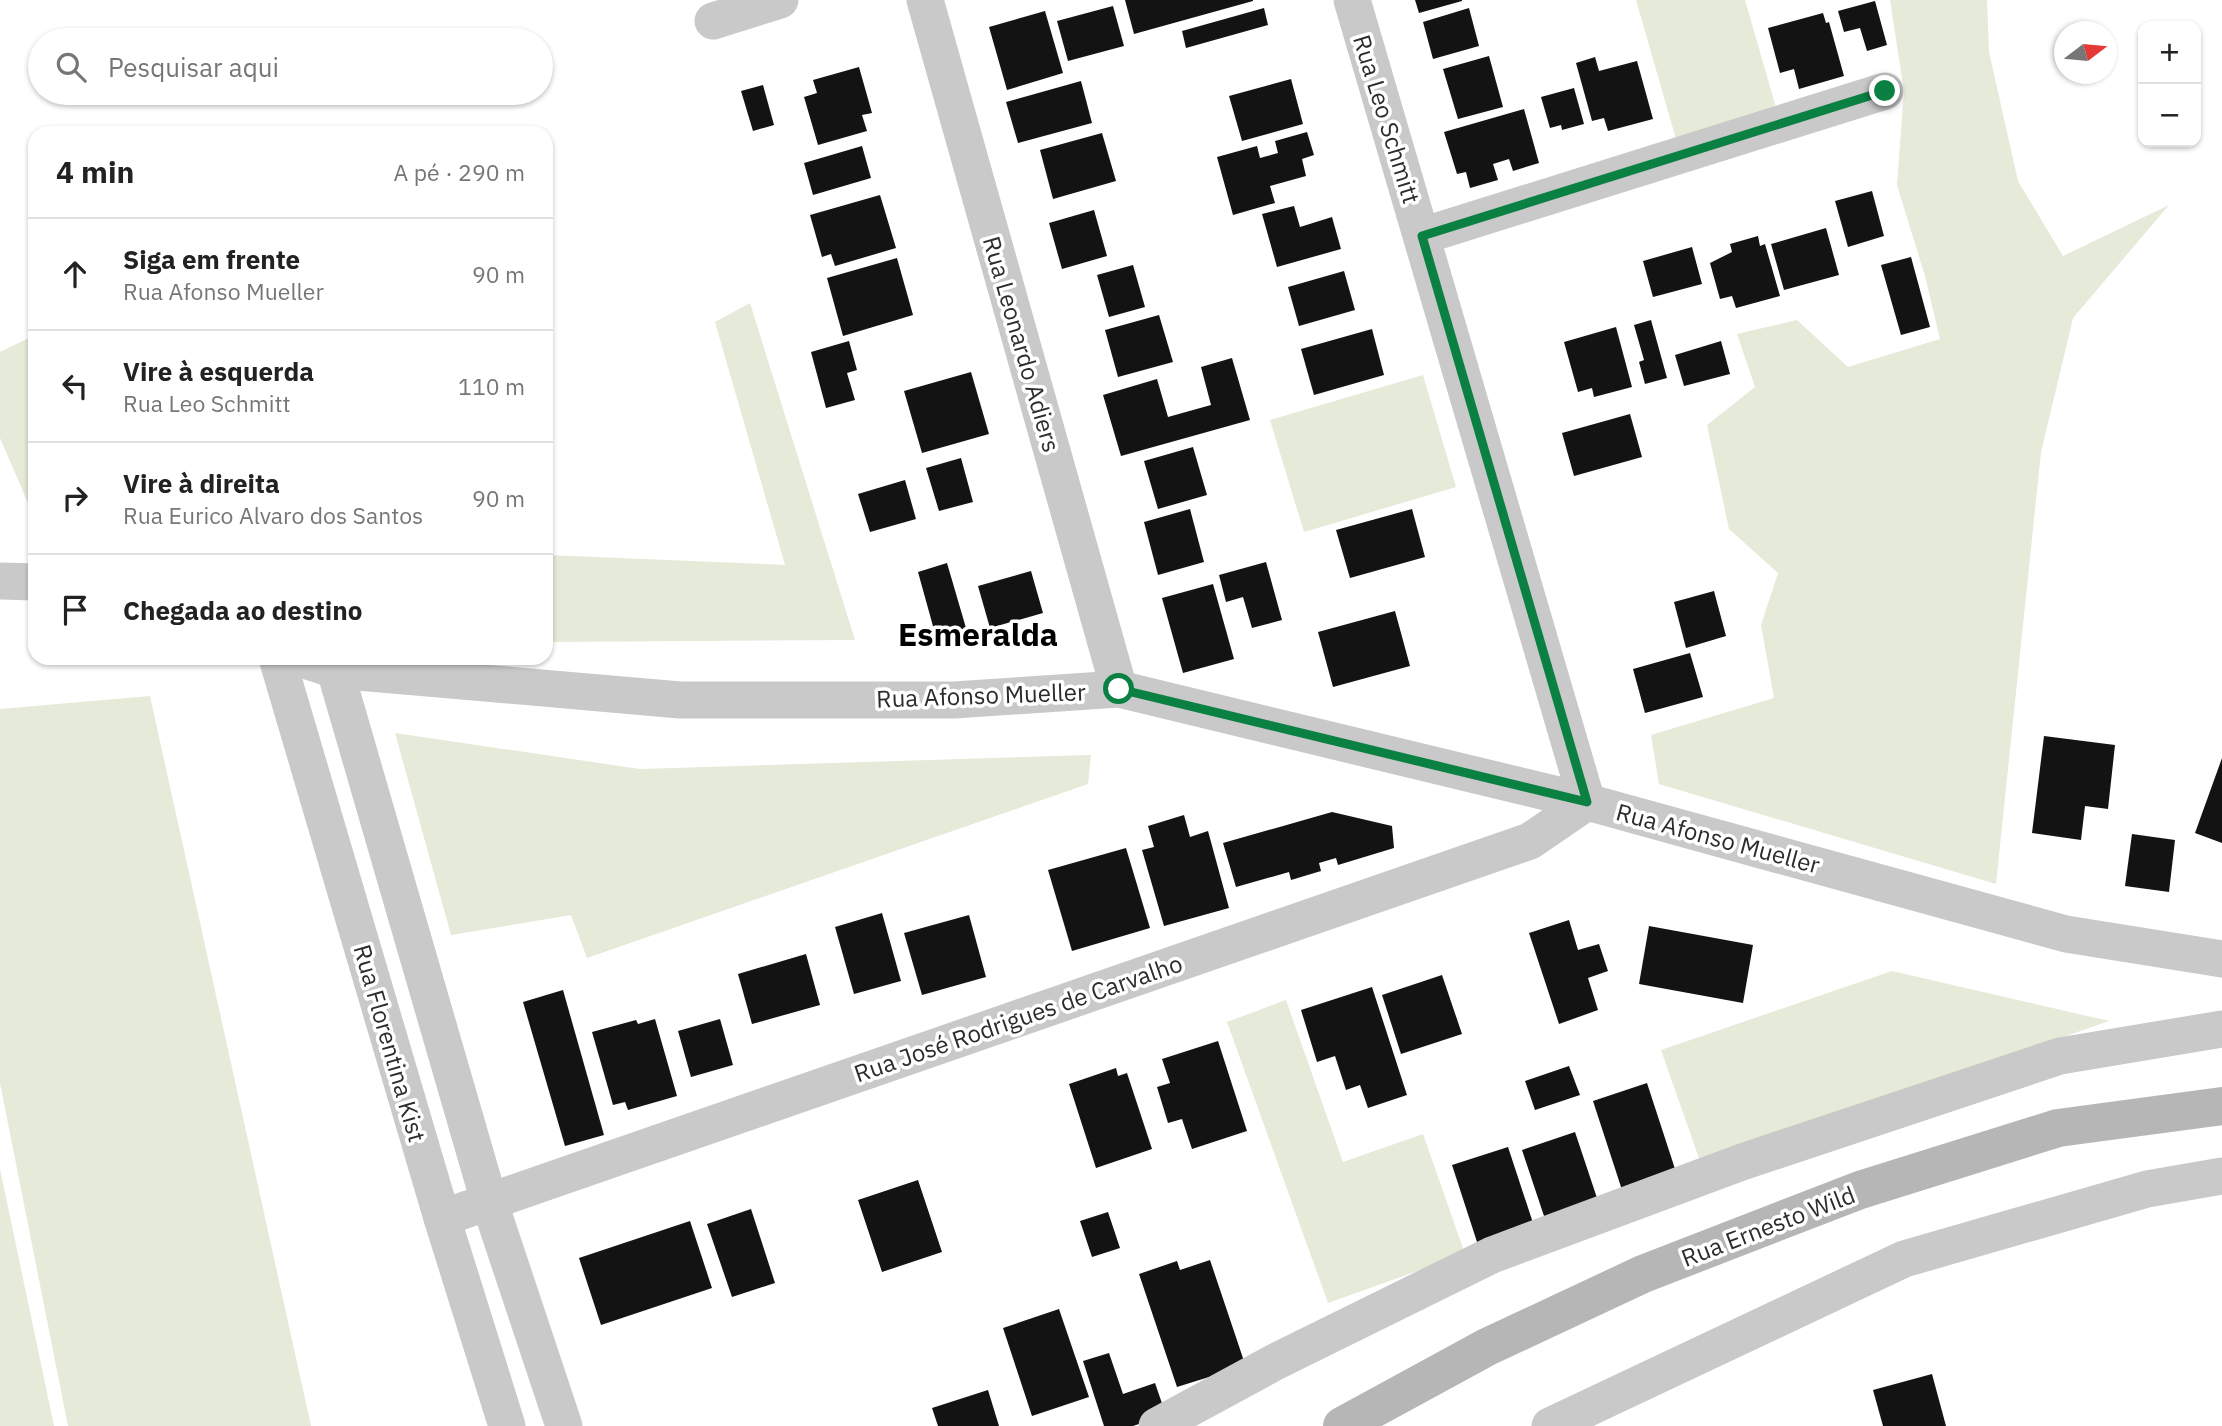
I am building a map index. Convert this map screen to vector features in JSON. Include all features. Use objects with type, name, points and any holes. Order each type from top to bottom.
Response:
[{"type":"main road","name":"Rua Ernesto Wild","points":[[1342,1426],[1486,1347],[1643,1274],[1860,1190],[2058,1128],[2222,1105]]},
{"type":"street","points":[[713,21],[780,0]]},
{"type":"street","name":"Rua Leonardo Adiers","points":[[925,0],[1119,689]]},
{"type":"street","name":"Rua Leo Schmitt","points":[[1352,0],[1587,802]]},
{"type":"street","points":[[1422,236],[1885,91]]},
{"type":"street","points":[[0,581],[28,582]]},
{"type":"street","name":"Rua Florentina Kist","points":[[279,665],[442,1218],[508,1426]]},
{"type":"street","name":"Rua Afonso Mueller","points":[[320,665],[335,670],[680,700],[954,700],[1119,689],[1587,802],[2066,934],[2222,959]]},
{"type":"street","name":"Rua Florentina Kist","points":[[335,670],[489,1201],[564,1426]]},
{"type":"street","name":"Rua José Rodrigues de Carvalho","points":[[442,1218],[1530,841],[1587,802]]},
{"type":"street","points":[[1157,1426],[1275,1362],[1504,1251],[1742,1163],[2060,1056],[2222,1029]]},
{"type":"street","points":[[1550,1426],[1904,1259],[2147,1189],[2222,1176]]},
{"type":"green space","points":[[1636,0],[1745,0],[1777,111],[1676,139]]},
{"type":"green space","points":[[1890,0],[1987,0],[1989,52],[2018,181],[2063,256],[2169,205],[2073,318],[2041,452],[1996,884],[1659,784],[1651,735],[1774,698],[1761,625],[1778,573],[1729,529],[1707,425],[1755,387],[1737,334],[1797,320],[1848,367],[1940,339],[1925,276],[1897,185],[1904,91]]},
{"type":"green space","points":[[750,303],[855,640],[553,642],[553,555],[785,565],[715,322]]},
{"type":"green space","points":[[28,338],[28,503],[0,438],[0,352]]},
{"type":"green space","points":[[1423,375],[1456,487],[1304,532],[1270,420]]},
{"type":"green space","points":[[150,696],[311,1426],[68,1426],[0,1083],[0,709]]},
{"type":"green space","points":[[395,733],[640,769],[1091,755],[1088,784],[587,958],[571,915],[451,935]]},
{"type":"green space","points":[[1892,971],[2109,1021],[1701,1164],[1661,1050]]},
{"type":"green space","points":[[1286,1000],[1343,1162],[1423,1134],[1465,1254],[1328,1303],[1227,1022]]},
{"type":"green space","points":[[0,1169],[54,1426],[0,1426]]},
{"type":"building","points":[[1125,0],[1253,0],[1253,1],[1134,34]]},
{"type":"building","points":[[1415,0],[1462,0],[1462,1],[1419,13]]},
{"type":"building","points":[[1875,1],[1887,45],[1867,51],[1860,28],[1844,32],[1838,11]]},
{"type":"building","points":[[1113,6],[1124,46],[1068,61],[1057,21]]},
{"type":"building","points":[[1264,8],[1268,25],[1186,48],[1182,31]]},
{"type":"building","points":[[1469,8],[1479,46],[1433,59],[1423,22]]},
{"type":"building","points":[[1045,11],[1063,73],[1007,90],[989,27]]},
{"type":"building","points":[[1823,13],[1826,23],[1829,22],[1844,76],[1799,89],[1794,69],[1780,73],[1768,28]]},
{"type":"building","points":[[1489,56],[1503,107],[1458,119],[1443,69]]},
{"type":"building","points":[[1595,57],[1599,71],[1637,61],[1653,119],[1608,131],[1604,118],[1592,121],[1576,63]]},
{"type":"building","points":[[859,67],[872,113],[862,115],[867,131],[818,145],[804,97],[817,93],[813,80]]},
{"type":"building","points":[[1291,79],[1303,124],[1242,141],[1229,96]]},
{"type":"building","points":[[1081,81],[1092,123],[1018,143],[1006,102]]},
{"type":"building","points":[[763,85],[774,125],[753,131],[741,91]]},
{"type":"building","points":[[1574,88],[1584,124],[1562,130],[1561,125],[1550,128],[1541,97]]},
{"type":"building","points":[[1524,109],[1539,163],[1513,171],[1509,159],[1493,164],[1498,180],[1470,188],[1466,172],[1457,174],[1444,132]]},
{"type":"building","points":[[1307,132],[1314,155],[1302,159],[1306,176],[1270,186],[1275,203],[1233,215],[1217,157],[1257,146],[1260,158],[1278,153],[1275,141]]},
{"type":"building","points":[[1102,133],[1116,181],[1053,199],[1040,150]]},
{"type":"building","points":[[862,146],[871,178],[813,195],[804,163]]},
{"type":"building","points":[[1872,191],[1884,236],[1848,247],[1835,201]]},
{"type":"building","points":[[880,195],[896,248],[835,266],[831,254],[822,257],[810,215]]},
{"type":"building","points":[[1294,206],[1300,227],[1332,217],[1341,249],[1277,267],[1262,214]]},
{"type":"building","points":[[1094,210],[1107,256],[1062,269],[1049,223]]},
{"type":"building","points":[[1826,228],[1839,275],[1784,290],[1771,244]]},
{"type":"building","points":[[1758,236],[1760,246],[1765,244],[1780,296],[1736,308],[1732,296],[1720,299],[1710,263],[1732,252],[1730,244]]},
{"type":"building","points":[[1692,247],[1702,284],[1653,297],[1643,261]]},
{"type":"building","points":[[1911,257],[1930,327],[1901,335],[1881,265]]},
{"type":"building","points":[[897,258],[913,315],[843,336],[827,278]]},
{"type":"building","points":[[1133,265],[1145,307],[1109,317],[1097,275]]},
{"type":"building","points":[[1344,271],[1355,310],[1299,326],[1288,287]]},
{"type":"building","points":[[1159,315],[1173,362],[1118,377],[1105,330]]},
{"type":"building","points":[[1651,320],[1667,378],[1645,384],[1639,362],[1644,360],[1634,325]]},
{"type":"building","points":[[1616,327],[1632,387],[1594,397],[1592,388],[1578,392],[1564,342]]},
{"type":"building","points":[[1372,329],[1384,375],[1314,395],[1301,349]]},
{"type":"building","points":[[849,341],[857,370],[847,373],[855,400],[826,408],[811,352]]},
{"type":"building","points":[[1721,341],[1730,374],[1684,386],[1675,355]]},
{"type":"building","points":[[1232,358],[1250,420],[1121,456],[1103,395],[1157,379],[1168,417],[1211,405],[1201,367]]},
{"type":"building","points":[[971,372],[989,434],[922,453],[904,391]]},
{"type":"building","points":[[1630,414],[1642,457],[1574,476],[1562,433]]},
{"type":"building","points":[[1193,447],[1207,495],[1158,509],[1144,461]]},
{"type":"building","points":[[961,458],[973,502],[939,511],[926,468]]},
{"type":"building","points":[[905,480],[916,519],[870,532],[858,494]]},
{"type":"building","points":[[1190,509],[1204,562],[1158,575],[1144,522]]},
{"type":"building","points":[[1412,509],[1425,557],[1350,578],[1336,530]]},
{"type":"building","points":[[1266,562],[1282,620],[1252,628],[1243,597],[1226,602],[1219,575]]},
{"type":"building","points":[[947,563],[966,628],[936,637],[918,572]]},
{"type":"building","points":[[1031,571],[1043,613],[990,628],[978,586]]},
{"type":"building","points":[[1213,584],[1234,659],[1183,673],[1162,598]]},
{"type":"building","points":[[1714,591],[1726,636],[1686,648],[1674,602]]},
{"type":"building","points":[[1395,611],[1410,666],[1333,687],[1318,632]]},
{"type":"building","points":[[1690,653],[1703,697],[1645,713],[1633,669]]},
{"type":"building","points":[[2044,736],[2115,745],[2108,809],[2085,806],[2081,840],[2032,833]]},
{"type":"building","points":[[2222,758],[2222,843],[2195,833]]},
{"type":"building","points":[[1332,812],[1392,826],[1394,848],[1338,865],[1336,858],[1319,863],[1321,871],[1291,880],[1289,872],[1236,887],[1223,843]]},
{"type":"building","points":[[1184,815],[1190,837],[1208,831],[1229,908],[1164,926],[1142,850],[1154,847],[1148,826]]},
{"type":"building","points":[[2132,834],[2175,840],[2169,892],[2125,886]]},
{"type":"building","points":[[1126,848],[1150,928],[1072,951],[1048,870]]},
{"type":"building","points":[[882,913],[901,981],[854,994],[835,927]]},
{"type":"building","points":[[969,915],[986,977],[922,995],[904,933]]},
{"type":"building","points":[[1569,920],[1578,950],[1599,944],[1608,971],[1588,978],[1598,1010],[1559,1024],[1529,933]]},
{"type":"building","points":[[1649,926],[1753,945],[1743,1003],[1639,984]]},
{"type":"building","points":[[806,954],[820,1005],[752,1024],[738,974]]},
{"type":"building","points":[[1442,975],[1462,1034],[1401,1054],[1382,995]]},
{"type":"building","points":[[1372,987],[1407,1095],[1368,1108],[1360,1085],[1346,1090],[1335,1056],[1317,1062],[1301,1010]]},
{"type":"building","points":[[563,990],[604,1135],[565,1146],[523,1002]]},
{"type":"building","points":[[655,1019],[677,1096],[628,1110],[625,1102],[613,1105],[592,1032],[636,1020],[638,1024]]},
{"type":"building","points":[[720,1019],[733,1065],[691,1077],[678,1031]]},
{"type":"building","points":[[1218,1041],[1247,1131],[1192,1149],[1182,1119],[1168,1123],[1157,1087],[1170,1083],[1162,1059]]},
{"type":"building","points":[[1569,1066],[1580,1095],[1535,1110],[1525,1081]]},
{"type":"building","points":[[1116,1068],[1118,1076],[1127,1073],[1152,1149],[1096,1168],[1069,1084]]},
{"type":"building","points":[[1647,1083],[1676,1172],[1622,1190],[1593,1101]]},
{"type":"building","points":[[1575,1132],[1598,1201],[1545,1219],[1522,1150]]},
{"type":"building","points":[[1508,1147],[1534,1226],[1478,1245],[1452,1165]]},
{"type":"building","points":[[918,1180],[942,1252],[882,1272],[858,1200]]},
{"type":"building","points":[[751,1209],[775,1283],[732,1297],[707,1224]]},
{"type":"building","points":[[1108,1212],[1120,1248],[1092,1257],[1080,1221]]},
{"type":"building","points":[[690,1221],[712,1288],[601,1325],[579,1258]]},
{"type":"building","points":[[1210,1260],[1247,1370],[1210,1382],[1209,1377],[1177,1387],[1139,1274],[1177,1261],[1180,1270]]},
{"type":"building","points":[[1059,1309],[1089,1397],[1032,1416],[1003,1328]]},
{"type":"building","points":[[1109,1353],[1123,1394],[1155,1383],[1166,1415],[1133,1426],[1104,1426],[1083,1361]]},
{"type":"building","points":[[1932,1374],[1946,1426],[1883,1426],[1873,1390]]},
{"type":"building","points":[[988,1390],[999,1426],[938,1426],[932,1408]]},
{"type":"district","name":"Esmeralda","points":[[978,634]]},
{"type":"route","points":[[1119,689],[1587,802],[1422,236],[1885,91]]}]
